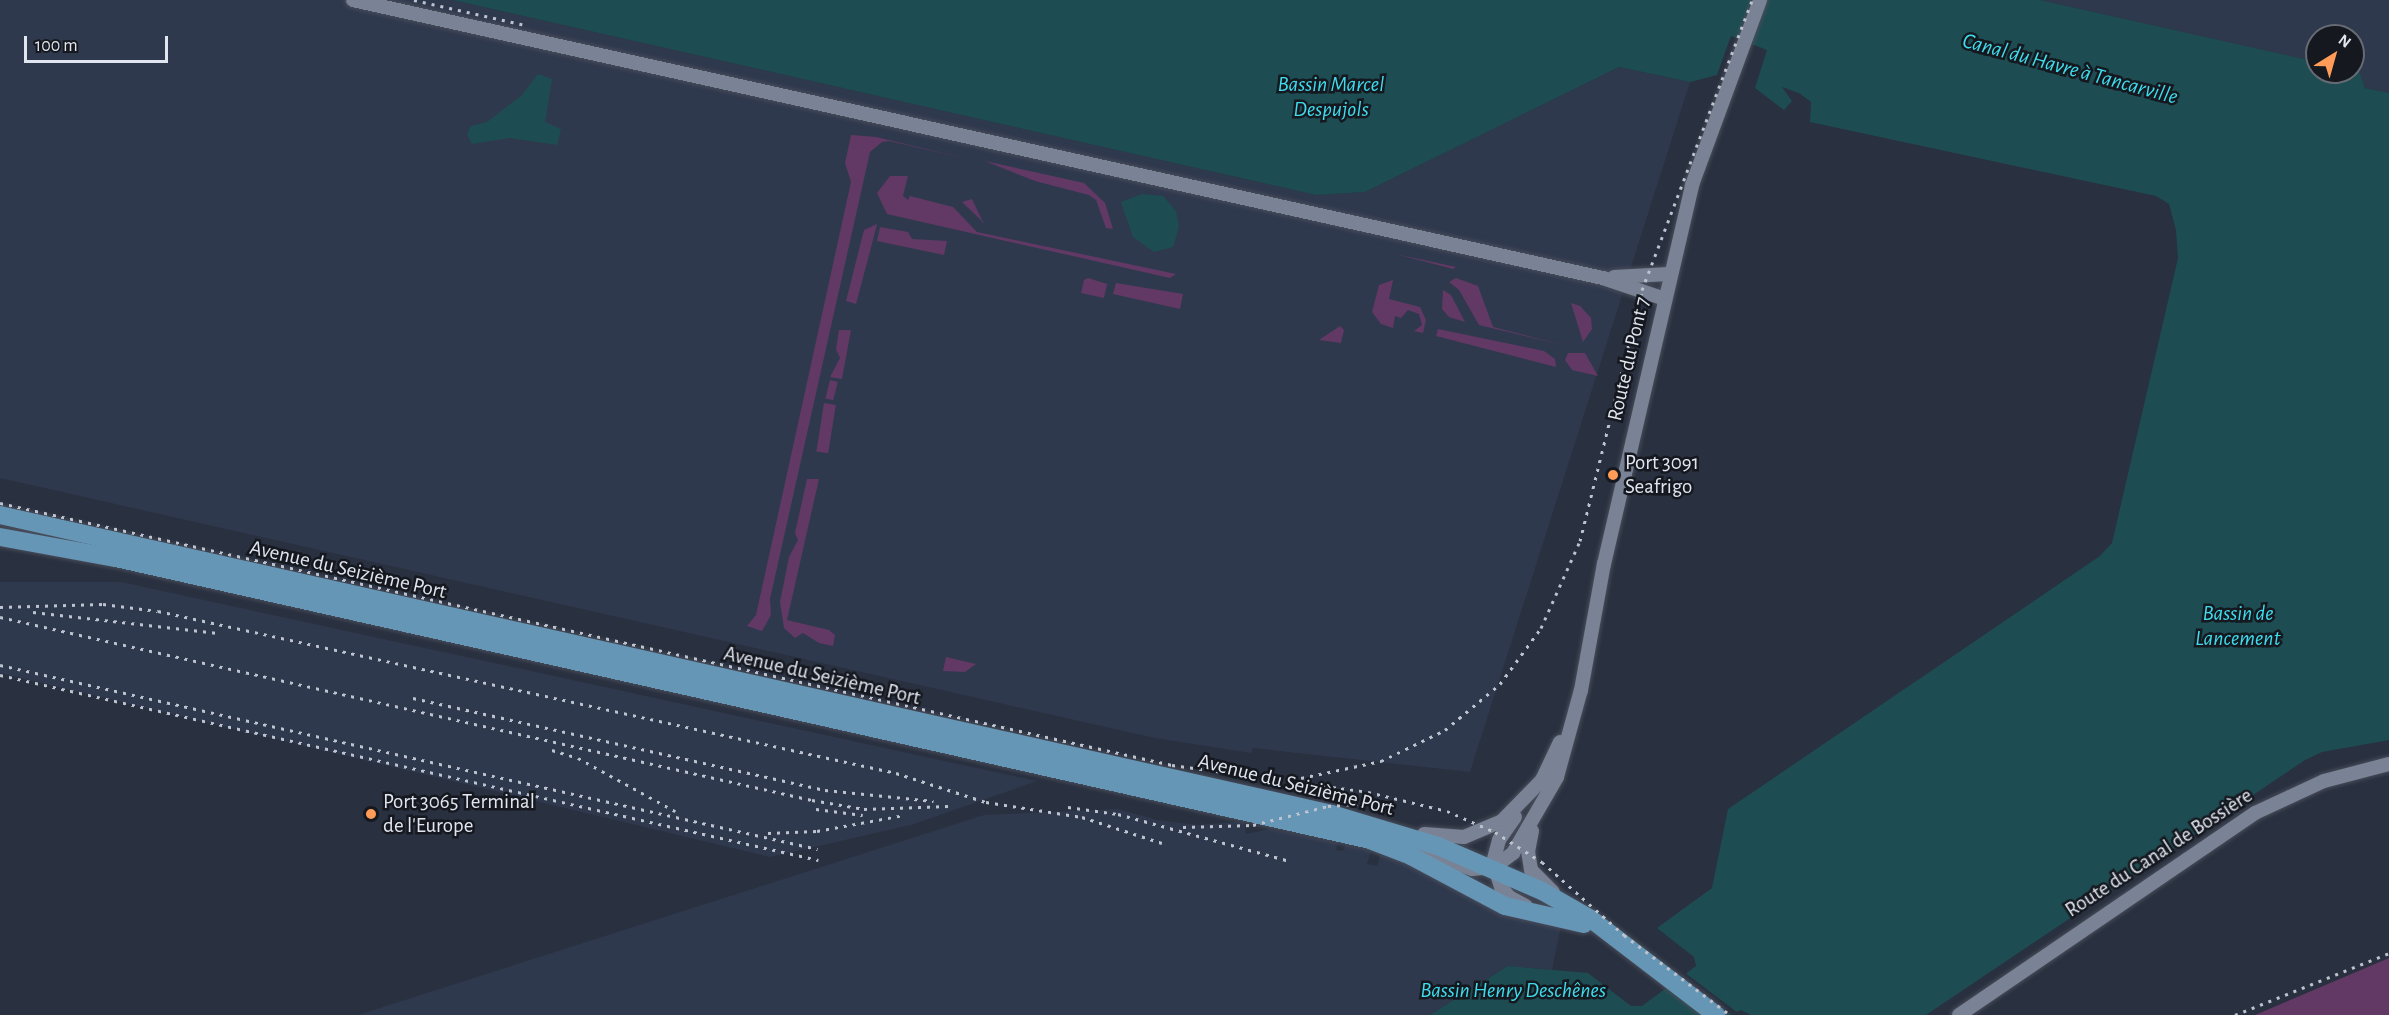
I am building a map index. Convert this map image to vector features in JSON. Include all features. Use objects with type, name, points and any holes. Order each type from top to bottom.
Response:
[{"type":"main road","name":"Avenue du Seizième Port","points":[[0,515],[1332,814],[1494,867],[1591,919],[1716,1015]]},
{"type":"main road","name":"Avenue du Seizième Port","points":[[0,537],[116,558],[1370,840],[1411,856],[1491,901],[1544,912],[1613,937]]},
{"type":"street","points":[[353,0],[1603,278],[1665,299]]},
{"type":"street","name":"Route du Pont 7","points":[[1587,645],[1670,273],[1692,185],[1760,0]]},
{"type":"street","points":[[1603,278],[1670,273]]},
{"type":"street","points":[[1544,912],[1509,897],[1496,879],[1494,867],[1499,840],[1556,756],[1587,645]]},
{"type":"street","points":[[1587,645],[1567,750],[1536,820],[1527,851],[1531,870],[1548,889],[1591,919]]},
{"type":"street","name":"Route du Canal de Bossière","points":[[1962,1013],[2254,813],[2324,781],[2389,764]]},
{"type":"street","points":[[1332,814],[1455,838],[1496,826],[1528,798]]},
{"type":"street","points":[[1370,840],[1406,846],[1472,869],[1494,867],[1513,853],[1536,820]]},
{"type":"shaded area","points":[[0,0],[453,0],[1316,195],[1365,192],[1619,67],[1690,82],[1470,772],[1253,748],[1251,753],[1155,738],[0,478]]},
{"type":"shaded area","points":[[2040,0],[2389,0],[2389,93],[2365,88],[2364,84],[2365,24],[2305,24],[2305,59]]},
{"type":"shaded area","points":[[851,135],[876,137],[968,159],[889,141],[882,142],[870,152],[770,599],[771,615],[762,631],[747,626],[756,615],[851,182],[845,163]]},
{"type":"shaded area","points":[[985,161],[1084,183],[1105,203],[1113,229],[1106,228],[1096,200],[1089,195],[1035,181]]},
{"type":"shaded area","points":[[890,176],[908,176],[903,196],[908,200],[910,196],[953,207],[977,232],[1176,274],[1170,278],[887,214],[877,193]]},
{"type":"shaded area","points":[[972,199],[982,220],[986,225],[962,202]]},
{"type":"shaded area","points":[[877,224],[856,304],[846,301],[864,230]]},
{"type":"shaded area","points":[[880,227],[908,232],[912,239],[947,241],[944,255],[877,241]]},
{"type":"shaded area","points":[[1396,254],[1456,267],[1453,269]]},
{"type":"shaded area","points":[[1088,278],[1107,284],[1104,298],[1081,293],[1084,280]]},
{"type":"shaded area","points":[[1456,278],[1478,286],[1493,327],[1566,346],[1479,325],[1459,290],[1449,282]]},
{"type":"shaded area","points":[[1393,280],[1389,299],[1420,307],[1426,320],[1423,333],[1414,331],[1422,325],[1419,314],[1408,310],[1401,318],[1395,316],[1393,328],[1381,324],[1372,312],[1379,285]]},
{"type":"shaded area","points":[[1116,283],[1183,294],[1180,309],[1113,294]]},
{"type":"shaded area","points":[[1443,290],[1451,295],[1465,322],[1449,317],[1442,309]]},
{"type":"shaded area","points":[[1571,303],[1580,306],[1591,318],[1592,329],[1583,342]]},
{"type":"shaded area","points":[[1340,326],[1344,330],[1341,343],[1319,340]]},
{"type":"shaded area","points":[[1438,329],[1544,351],[1555,359],[1556,367],[1436,336]]},
{"type":"shaded area","points":[[839,330],[851,330],[842,379],[830,377],[840,358],[836,349]]},
{"type":"shaded area","points":[[1568,353],[1585,353],[1598,376],[1572,370],[1565,360]]},
{"type":"shaded area","points":[[830,380],[838,382],[833,400],[825,398]]},
{"type":"shaded area","points":[[824,403],[836,405],[828,453],[816,451]]},
{"type":"shaded area","points":[[807,479],[819,479],[787,620],[829,630],[835,635],[833,646],[819,643],[803,633],[795,638],[784,628],[780,602],[789,557],[798,540],[795,533]]},
{"type":"shaded area","points":[[0,582],[121,582],[1037,781],[911,825],[770,857],[0,673]]},
{"type":"shaded area","points":[[946,657],[976,664],[965,672],[943,671]]},
{"type":"shaded area","points":[[1117,809],[1157,820],[1199,825],[1244,821],[1246,834],[1270,829],[1337,843],[1336,850],[1343,851],[1345,845],[1371,851],[1367,864],[1377,866],[1381,853],[1562,921],[1552,970],[1508,966],[1430,1015],[358,1015],[984,815]]},
{"type":"shaded area","points":[[2389,958],[2389,1015],[2255,1015]]},
{"type":"water","name":"Bassin de Lancement","points":[[453,0],[2040,0],[2305,59],[2305,84],[2364,84],[2365,88],[2389,93],[2389,740],[2322,752],[2305,760],[1926,1015],[1751,1015],[1741,1010],[1729,1015],[1430,1015],[1508,966],[1588,973],[1631,1006],[1642,1006],[1696,966],[1694,957],[1657,928],[1712,888],[1728,809],[2100,556],[2112,543],[2178,258],[2176,230],[2169,204],[2156,196],[1810,122],[1811,102],[1799,93],[1782,87],[1792,101],[1784,110],[1755,88],[1767,50],[1731,36],[1717,75],[1690,82],[1619,67],[1365,192],[1316,195]]},
{"type":"water","points":[[538,74],[552,79],[545,122],[561,129],[557,145],[510,138],[472,144],[467,134],[471,126],[487,122],[522,95]]},
{"type":"water","points":[[1142,194],[1163,196],[1176,211],[1179,227],[1173,247],[1154,252],[1133,237],[1121,202]]},
{"type":"pier","points":[[1684,972],[1738,1013],[1704,1015],[1665,986]]},
{"type":"railway","points":[[414,0],[525,25]]},
{"type":"railway","points":[[1301,778],[1381,761],[1445,730],[1500,684],[1541,628],[1580,541],[1642,290],[1752,0]]},
{"type":"railway","points":[[0,503],[1172,765],[1368,792],[1447,811],[1495,832],[1542,862],[1624,935],[1730,1015]]},
{"type":"railway","points":[[0,607],[103,604],[158,611],[896,773],[986,802],[1082,817],[1162,843]]},
{"type":"railway","points":[[33,612],[218,633]]},
{"type":"railway","points":[[0,617],[812,800],[864,809],[949,806]]},
{"type":"railway","points":[[0,665],[818,849]]},
{"type":"railway","points":[[0,675],[818,860]]},
{"type":"railway","points":[[413,698],[825,790],[933,801]]},
{"type":"railway","points":[[552,750],[578,758],[675,811]]},
{"type":"railway","points":[[1183,827],[1253,825],[1328,806],[1384,802]]},
{"type":"railway","points":[[1068,807],[1118,814],[1290,861]]},
{"type":"railway","points":[[816,809],[863,815]]},
{"type":"railway","points":[[768,833],[817,831],[904,815]]},
{"type":"railway","points":[[2235,1015],[2389,953]]},
{"type":"place","name":"Port 3091 Seafrigo","points":[[1613,475]]},
{"type":"place","name":"Port 3065 Terminal de l'Europe","points":[[371,814]]},
{"type":"water label","name":"Canal du Havre à Tancarville","points":[[2070,69]]},
{"type":"water label","name":"Bassin Marcel Despujols","points":[[1331,96]]},
{"type":"water label","name":"Bassin Henry Deschênes","points":[[1513,991]]}]
